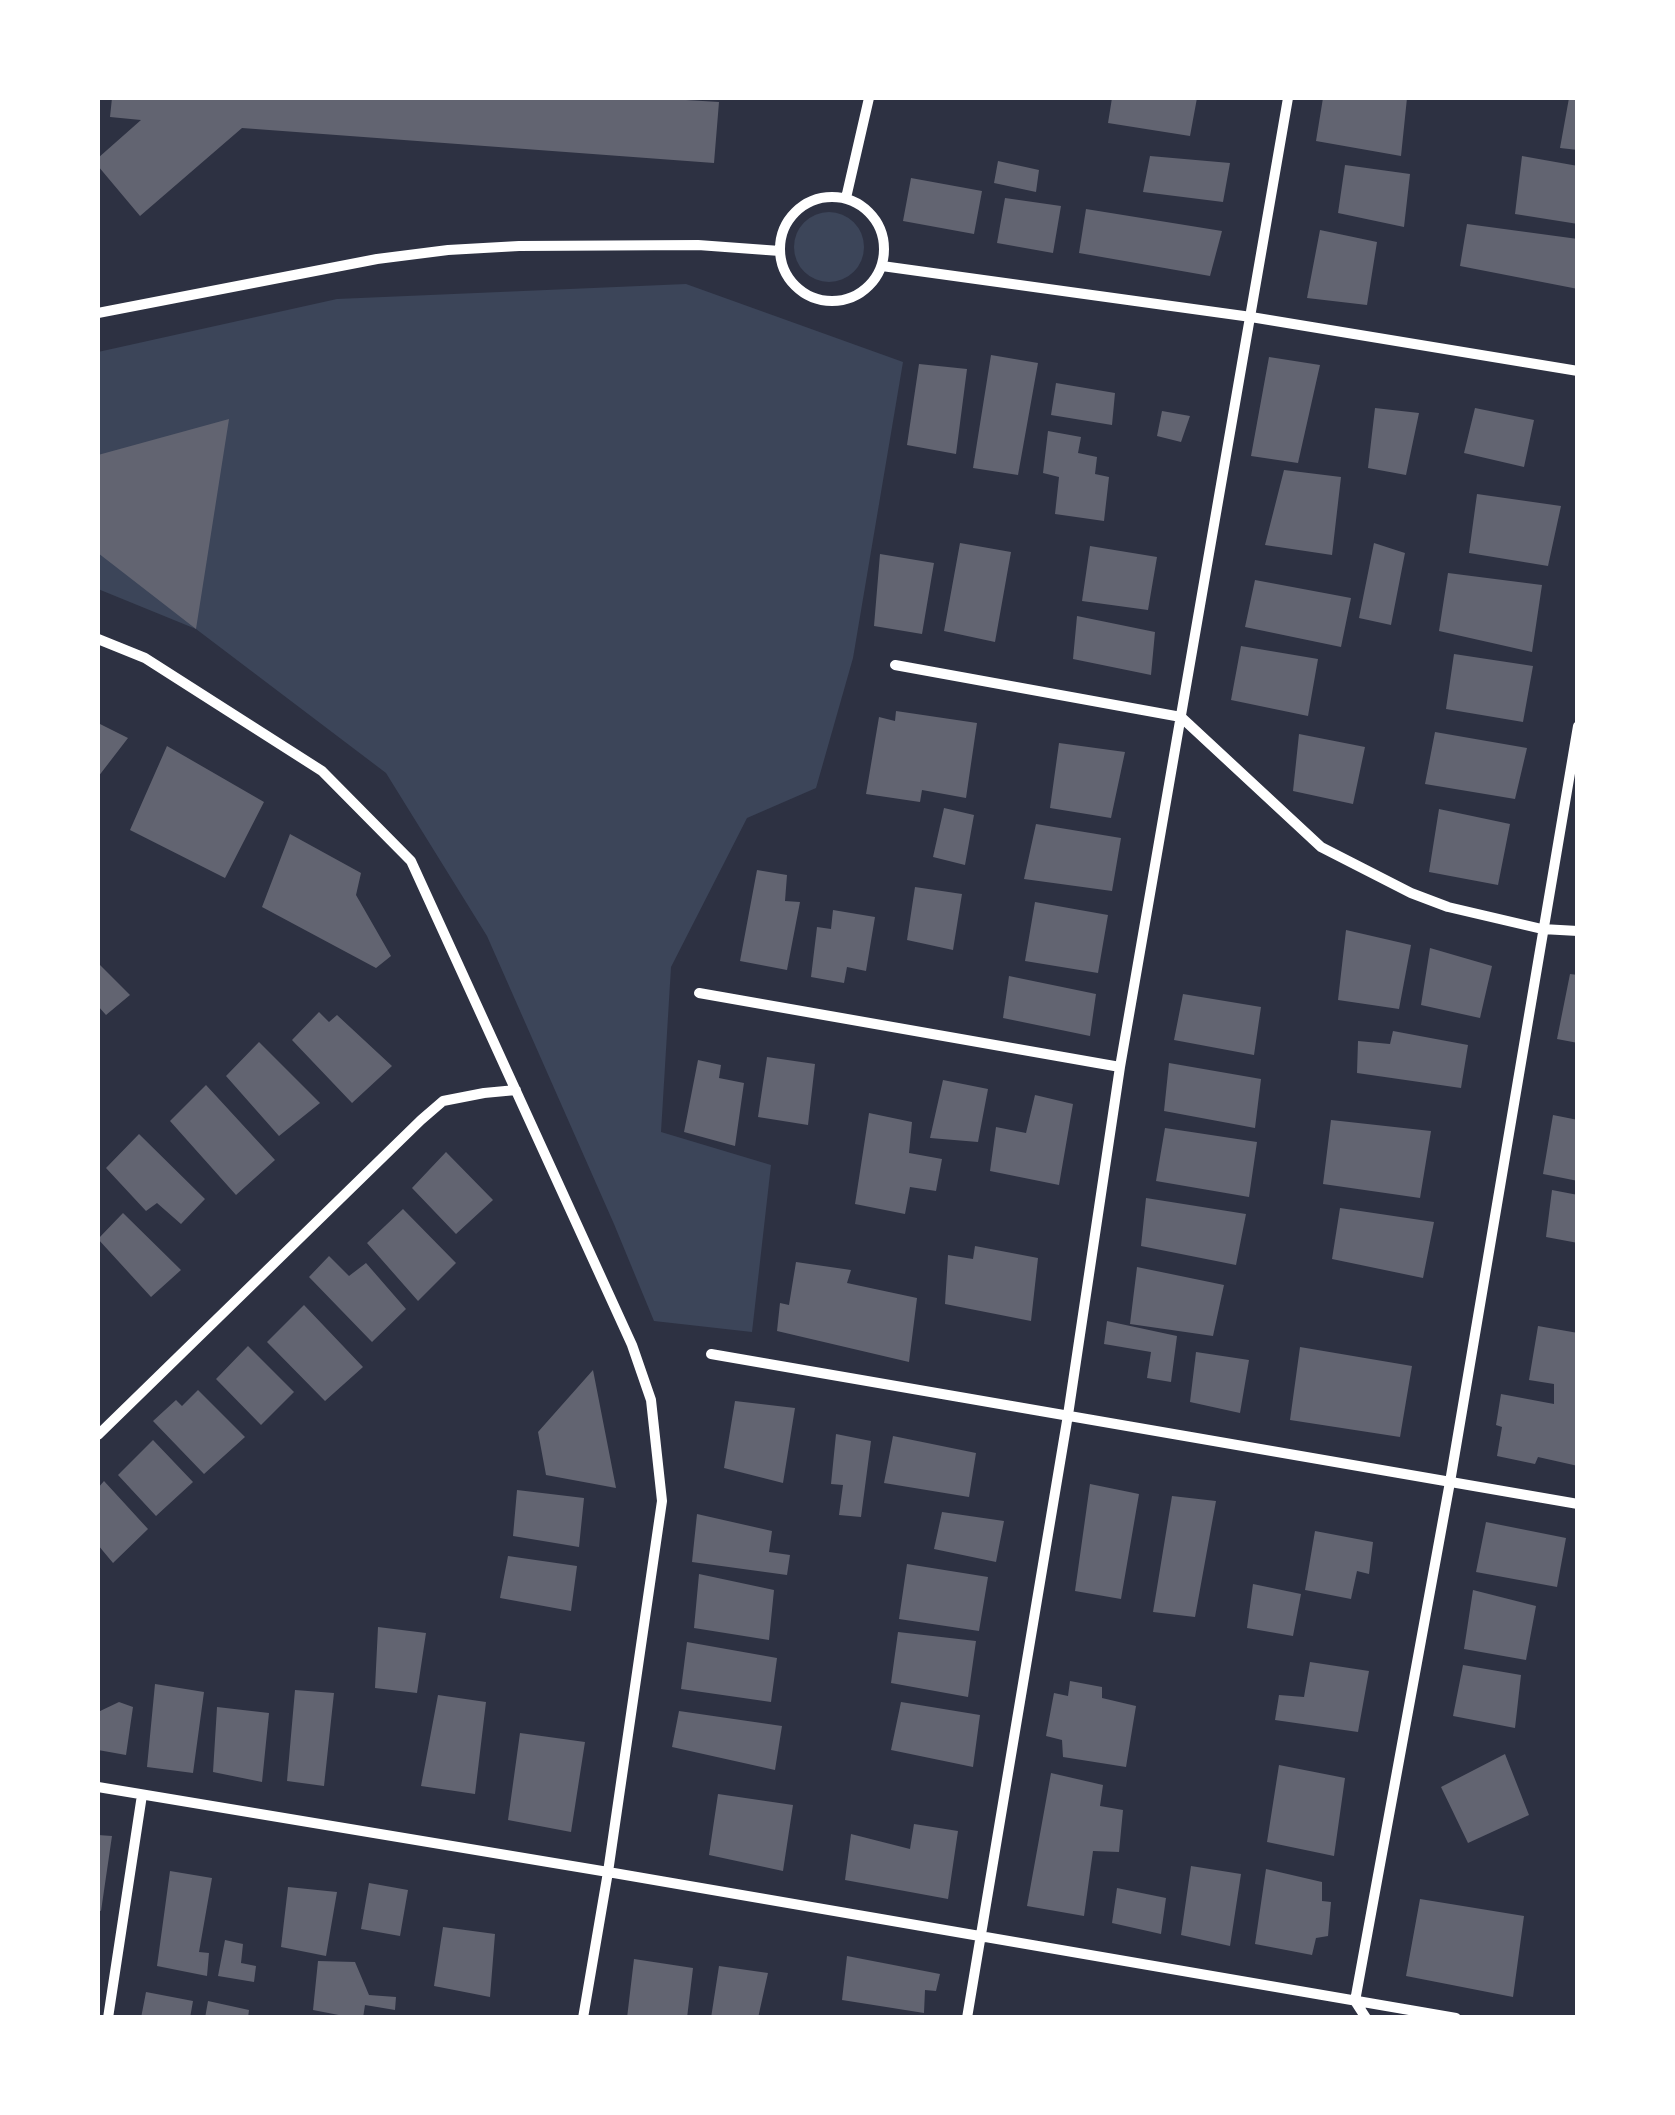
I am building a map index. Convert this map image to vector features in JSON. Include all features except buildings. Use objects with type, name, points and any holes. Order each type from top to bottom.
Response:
[{"type":"street","points":[[846,198],[869,98]]},
{"type":"street","points":[[967,2018],[1068,1415],[1120,1068],[1288,98]]},
{"type":"street","points":[[821,198],[846,198],[874,217],[882,232],[882,266],[860,293],[843,300],[825,301],[808,296],[784,269],[780,251],[784,227],[799,208],[821,198]]},
{"type":"street","points":[[98,313],[448,250],[698,245],[780,251]]},
{"type":"street","points":[[882,266],[1251,317],[1578,371]]},
{"type":"street","points":[[98,638],[145,658],[322,771],[411,861],[632,1345],[651,1400],[662,1502],[608,1872],[582,2018]]},
{"type":"street","points":[[895,665],[1181,717],[1321,847],[1411,893],[1448,907],[1542,929],[1578,931]]},
{"type":"street","points":[[1366,2018],[1355,2001],[1450,1482],[1578,726]]},
{"type":"street","points":[[699,994],[1120,1068]]},
{"type":"street","points":[[98,1435],[421,1120],[443,1102],[484,1092],[516,1090]]},
{"type":"street","points":[[711,1354],[1578,1504]]},
{"type":"street","points":[[98,1788],[1456,2018]]},
{"type":"street","points":[[108,2018],[142,1795]]},
{"type":"shaded area","points":[[829,212],[854,222],[864,247],[854,272],[829,282],[804,272],[794,247],[804,222]]},
{"type":"shaded area","points":[[686,284],[903,362],[853,658],[816,788],[747,818],[671,967],[661,1132],[771,1165],[752,1332],[654,1321],[487,936],[386,773],[196,629],[98,589],[98,352],[337,299]]}]
